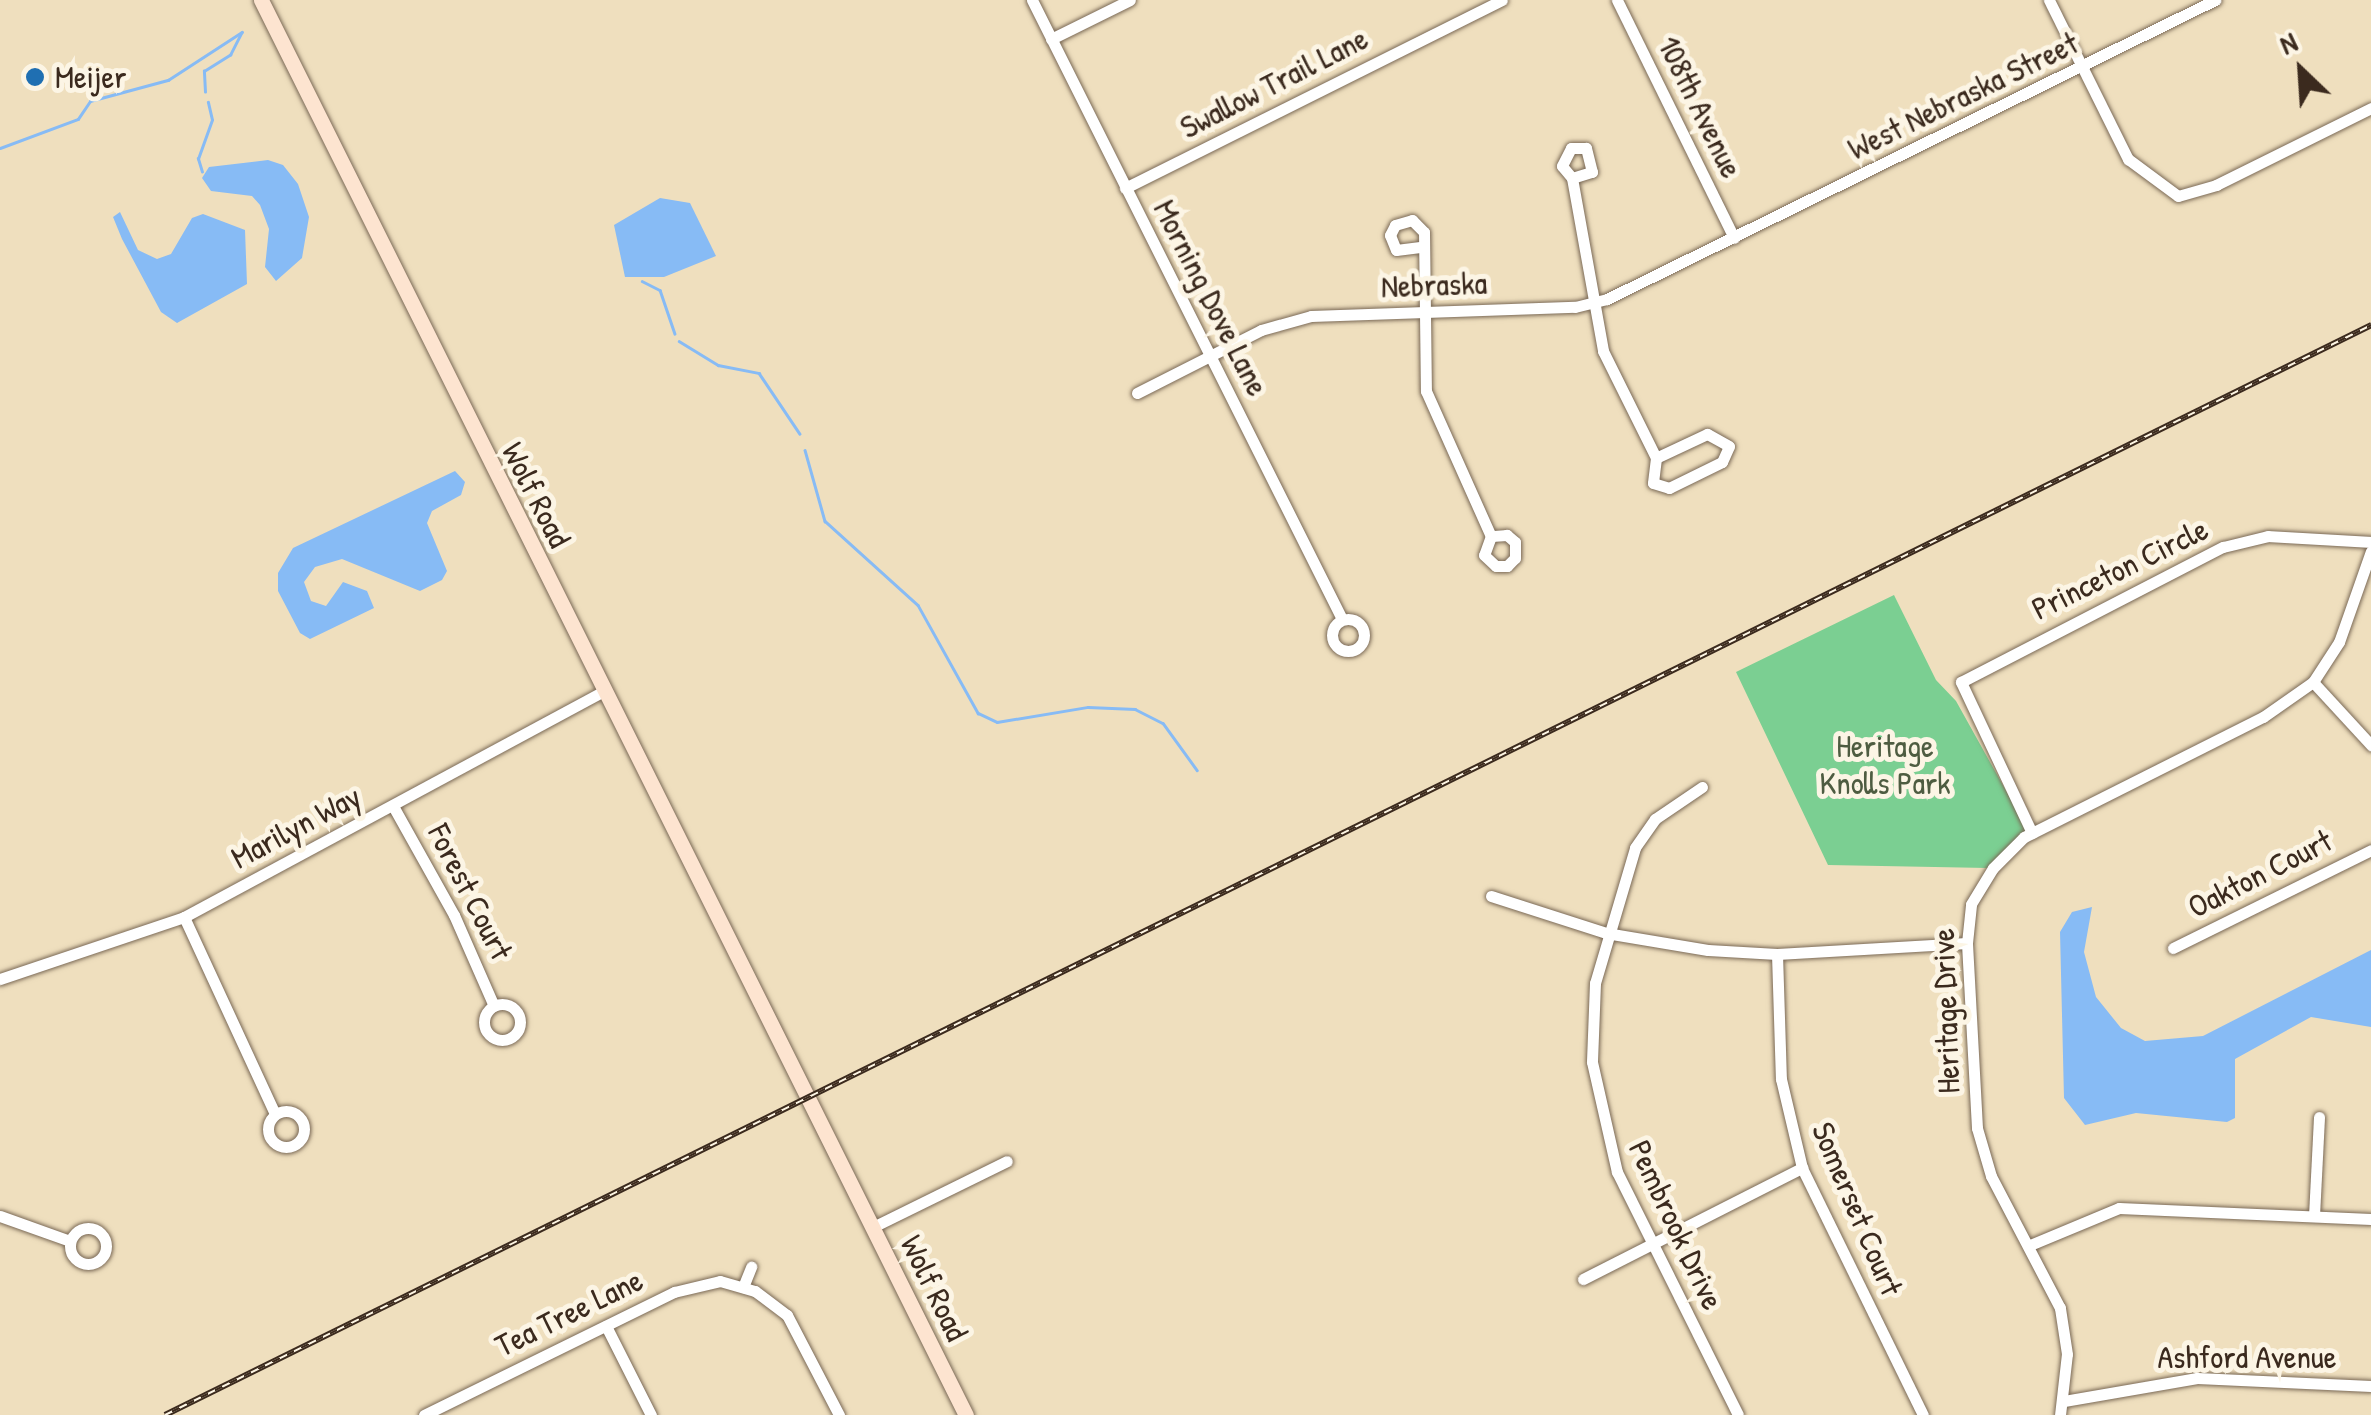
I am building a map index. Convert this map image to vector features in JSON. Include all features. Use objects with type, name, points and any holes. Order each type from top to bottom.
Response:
[{"type":"main road","name":"Wolf Road","points":[[261,0],[966,1415]]},
{"type":"street","name":"Morning Dove Lane","points":[[1032,0],[1342,619]]},
{"type":"street","points":[[1051,40],[1130,0]]},
{"type":"street","name":"Swallow Trail Lane","points":[[1126,188],[1502,0]]},
{"type":"street","name":"108th Avenue","points":[[1617,0],[1734,238]]},
{"type":"street","points":[[2049,0],[2128,160],[2178,196],[2216,186],[2371,108]]},
{"type":"street","name":"West Nebraska Street","points":[[1734,238],[2216,0]]},
{"type":"street","points":[[1572,178],[1591,304],[1610,367],[1656,458],[1652,483],[1669,488],[1722,462],[1729,446],[1707,434],[1656,458]]},
{"type":"street","name":"Nebraska","points":[[1137,393],[1279,322],[1312,316],[1591,304],[1734,238]]},
{"type":"street","points":[[1420,248],[1430,408],[1492,536]]},
{"type":"street","name":"Princeton Circle","points":[[2032,833],[1962,682],[2223,547],[2268,536],[2371,542]]},
{"type":"street","name":"Heritage Drive","points":[[2060,1415],[2064,1401],[2062,1317],[2030,1245],[1991,1176],[1977,1128],[1967,943],[1971,904],[1993,868],[2032,833],[2263,717],[2312,682],[2339,642],[2371,551]]},
{"type":"street","points":[[2312,682],[2371,744]]},
{"type":"street","name":"Marilyn Way","points":[[0,979],[184,917],[393,806],[483,751],[603,691]]},
{"type":"street","name":"Pembrook Drive","points":[[1702,788],[1655,820],[1635,848],[1606,933],[1592,1012],[1596,1100],[1617,1172],[1738,1415]]},
{"type":"street","name":"Forest Court","points":[[393,806],[454,915],[494,1006]]},
{"type":"street","name":"Oakton Court","points":[[2173,948],[2371,850]]},
{"type":"street","points":[[1491,896],[1606,933],[1777,954],[1967,943]]},
{"type":"street","points":[[184,917],[275,1114]]},
{"type":"street","name":"Somerset Court","points":[[1777,954],[1781,1079],[1802,1168],[1923,1415]]},
{"type":"street","points":[[2314,1216],[2319,1118]]},
{"type":"street","points":[[873,1227],[1007,1161]]},
{"type":"street","points":[[1583,1279],[1802,1168]]},
{"type":"street","points":[[2030,1245],[2119,1208],[2371,1219]]},
{"type":"street","points":[[0,1216],[70,1241]]},
{"type":"street","points":[[752,1266],[743,1287],[786,1315],[839,1415]]},
{"type":"street","name":"Tea Tree Lane","points":[[424,1415],[690,1285],[743,1287]]},
{"type":"street","points":[[606,1326],[651,1415]]},
{"type":"street","name":"Ashford Avenue","points":[[2064,1401],[2197,1378],[2371,1386]]},
{"type":"street","points":[[455,1400],[463,1415]]},
{"type":"green space","name":"Heritage Knolls Park","points":[[1894,595],[1936,680],[1956,701],[2029,832],[1988,868],[1828,865],[1736,672]]},
{"type":"water","points":[[268,160],[283,165],[298,184],[309,217],[302,258],[276,281],[265,267],[269,229],[260,205],[252,196],[211,191],[202,178],[209,167]]},
{"type":"water","points":[[660,198],[690,203],[716,256],[664,277],[625,277],[614,225]]},
{"type":"water","points":[[120,212],[138,250],[157,259],[171,254],[192,218],[203,214],[245,230],[247,284],[177,323],[161,312],[122,239],[113,217]]},
{"type":"water","points":[[455,471],[465,482],[461,495],[432,511],[427,523],[447,571],[442,580],[420,591],[342,559],[315,567],[304,582],[311,601],[326,606],[343,582],[367,591],[374,608],[310,639],[300,633],[278,591],[278,573],[293,548]]},
{"type":"water","points":[[2092,907],[2084,952],[2096,997],[2121,1028],[2145,1041],[2203,1036],[2371,950],[2371,1027],[2311,1017],[2235,1059],[2235,1118],[2227,1122],[2136,1113],[2085,1125],[2064,1098],[2060,932],[2072,912]]},
{"type":"waterway","points":[[0,148],[78,119],[90,101],[168,80],[242,32]]},
{"type":"waterway","points":[[205,92],[204,71],[230,55],[241,33]]},
{"type":"waterway","points":[[202,172],[198,159],[212,120],[208,102]]},
{"type":"waterway","points":[[642,281],[660,290],[675,334]]},
{"type":"waterway","points":[[679,341],[718,365],[759,373],[800,434]]},
{"type":"waterway","points":[[805,450],[825,521],[918,605],[978,713],[997,722],[1088,707],[1135,709],[1163,723],[1197,770]]},
{"type":"railway","points":[[165,1415],[2371,325]]},
{"type":"place","name":"Meijer","points":[[35,77]]}]
